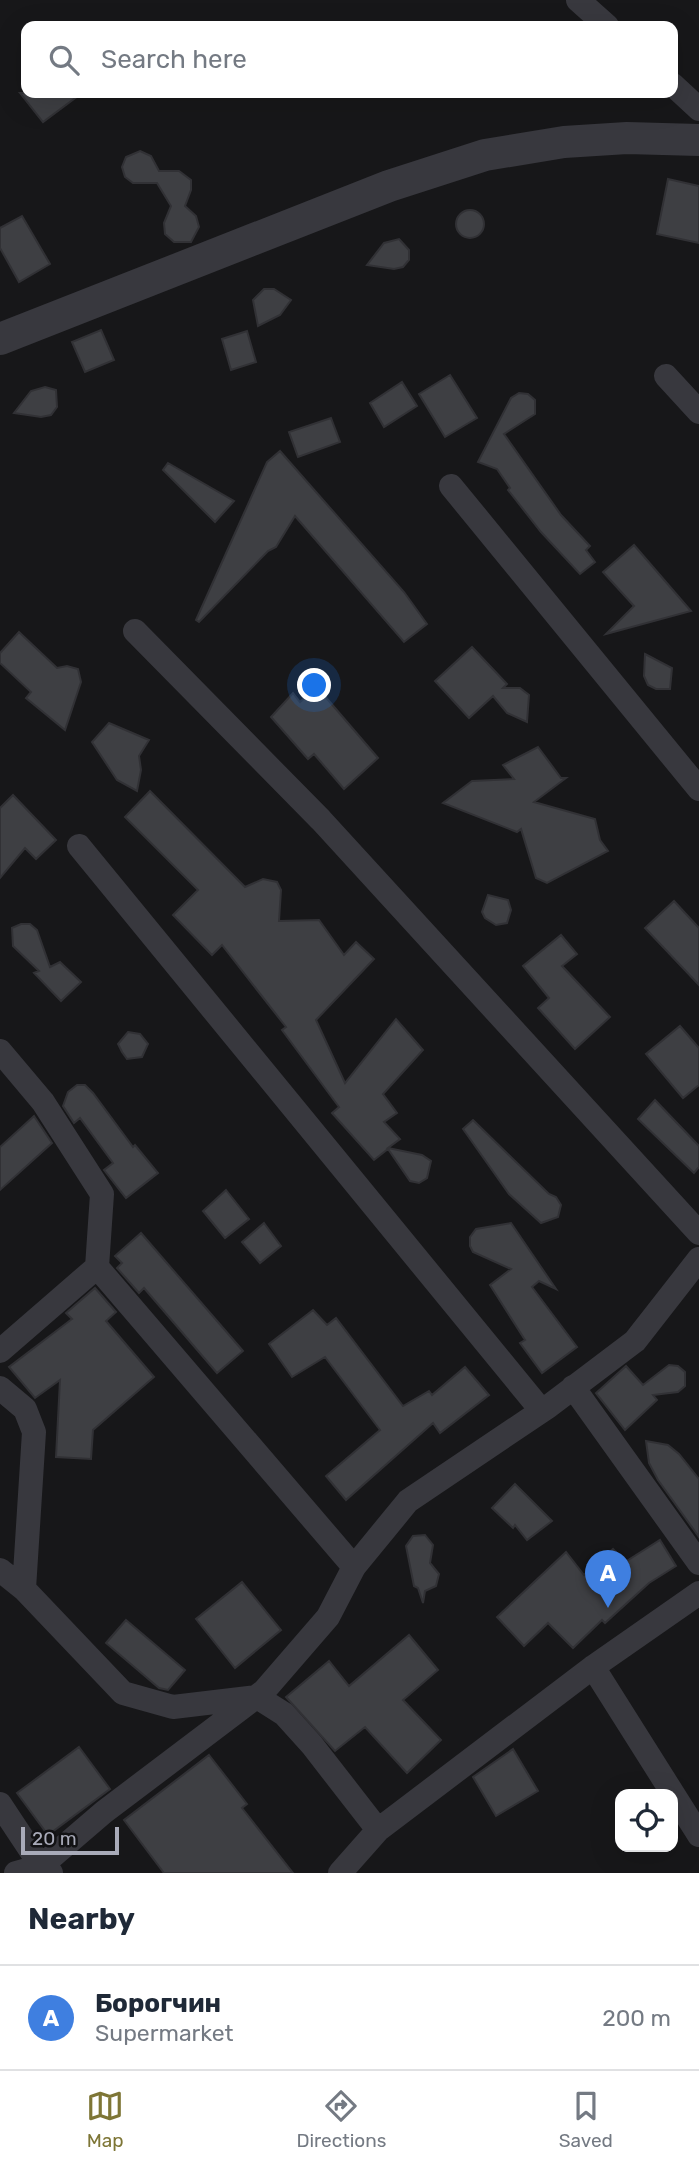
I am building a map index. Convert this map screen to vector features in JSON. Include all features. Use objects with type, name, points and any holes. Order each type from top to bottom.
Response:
[{"type":"street","points":[[578,0],[601,21]]},
{"type":"street","points":[[678,90],[699,109]]},
{"type":"street","points":[[0,339],[389,186],[485,155],[564,142],[627,138],[699,140]]},
{"type":"street","points":[[666,376],[699,412]]},
{"type":"street","points":[[451,486],[699,789]]},
{"type":"street","points":[[135,631],[321,820],[699,1233]]},
{"type":"street","points":[[79,846],[541,1410]]},
{"type":"street","points":[[0,1051],[43,1102],[102,1194],[97,1267],[354,1567]]},
{"type":"street","points":[[16,1873],[46,1869],[104,1812],[257,1697],[328,1617],[354,1567],[408,1501],[541,1410],[635,1341],[699,1259]]},
{"type":"street","points":[[0,1352],[97,1267]]},
{"type":"street","points":[[573,1387],[699,1563]]},
{"type":"street","points":[[0,1388],[25,1409],[34,1432],[24,1589]]},
{"type":"street","points":[[0,1570],[24,1589],[123,1693],[173,1707],[257,1697],[284,1714],[378,1830]]},
{"type":"street","points":[[340,1873],[378,1830],[593,1667],[699,1593]]},
{"type":"street","points":[[593,1667],[699,1835]]},
{"type":"street","points":[[0,1804],[46,1869]]},
{"type":"building","points":[[24,98],[75,98],[43,122]]},
{"type":"building","points":[[140,151],[151,156],[159,171],[179,171],[191,180],[191,190],[185,206],[196,216],[199,227],[191,242],[174,242],[165,234],[164,223],[171,206],[157,183],[133,183],[125,177],[122,167],[126,157]]},
{"type":"building","points":[[668,179],[699,186],[699,243],[657,234]]},
{"type":"building","points":[[470,210],[480,214],[484,224],[480,234],[470,238],[460,234],[456,224],[460,214]]},
{"type":"building","points":[[22,216],[50,264],[19,282],[0,248],[0,228]]},
{"type":"building","points":[[399,239],[409,250],[409,260],[403,267],[394,269],[367,265],[384,243]]},
{"type":"building","points":[[264,289],[274,289],[291,300],[280,315],[258,326],[253,300]]},
{"type":"building","points":[[101,330],[114,360],[85,372],[72,342]]},
{"type":"building","points":[[247,331],[256,362],[231,370],[222,339]]},
{"type":"building","points":[[450,375],[477,418],[445,437],[419,394]]},
{"type":"building","points":[[402,382],[417,406],[384,427],[370,403]]},
{"type":"building","points":[[45,387],[56,390],[57,407],[51,415],[41,417],[14,413],[31,391]]},
{"type":"building","points":[[519,393],[528,394],[535,400],[535,414],[504,434],[561,515],[590,546],[586,550],[595,562],[580,574],[541,532],[508,490],[510,488],[497,469],[478,462],[511,398]]},
{"type":"building","points":[[331,418],[340,442],[298,457],[289,432]]},
{"type":"building","points":[[280,451],[404,592],[427,624],[404,642],[295,516],[276,547],[268,551],[199,622],[196,620],[267,462]]},
{"type":"building","points":[[168,463],[234,501],[215,522],[163,470]]},
{"type":"building","points":[[634,545],[691,611],[606,634],[634,606],[603,572]]},
{"type":"building","points":[[19,632],[57,668],[67,666],[78,669],[81,682],[65,730],[26,698],[31,692],[0,663],[0,653]]},
{"type":"building","points":[[472,647],[507,684],[503,688],[520,688],[529,695],[527,722],[507,713],[493,696],[469,718],[435,681]]},
{"type":"building","points":[[645,654],[672,668],[670,689],[656,689],[648,685],[644,676]]},
{"type":"building","points":[[317,687],[378,758],[344,789],[314,754],[308,759],[271,717],[293,693],[300,702]]},
{"type":"building","points":[[109,723],[149,740],[139,756],[141,770],[137,791],[117,780],[92,742]]},
{"type":"building","points":[[538,747],[561,778],[566,778],[534,802],[595,819],[600,840],[608,851],[547,883],[536,878],[521,829],[517,832],[443,803],[472,781],[514,779],[503,765]]},
{"type":"building","points":[[150,791],[245,887],[263,879],[277,882],[281,890],[279,921],[319,920],[344,955],[356,942],[374,959],[316,1020],[345,1083],[396,1019],[423,1050],[383,1094],[397,1113],[384,1122],[400,1139],[388,1148],[422,1155],[431,1161],[427,1178],[419,1183],[410,1181],[388,1149],[374,1160],[332,1113],[339,1107],[282,1030],[286,1027],[222,945],[212,955],[173,915],[198,890],[125,817]]},
{"type":"building","points":[[13,795],[56,840],[36,859],[25,848],[0,878],[0,808]]},
{"type":"building","points":[[488,895],[508,900],[511,910],[507,923],[496,925],[485,918],[482,912]]},
{"type":"building","points":[[674,901],[699,928],[699,985],[645,928]]},
{"type":"building","points":[[30,924],[37,930],[50,967],[60,962],[81,982],[61,1001],[34,973],[39,971],[13,946],[12,928]]},
{"type":"building","points":[[561,935],[577,954],[562,966],[610,1017],[575,1049],[538,1008],[549,998],[523,966]]},
{"type":"building","points":[[680,1026],[699,1048],[699,1085],[683,1098],[646,1054]]},
{"type":"building","points":[[128,1032],[140,1034],[148,1044],[142,1057],[127,1059],[122,1052],[118,1044]]},
{"type":"building","points":[[77,1085],[85,1085],[93,1093],[133,1147],[135,1145],[158,1173],[126,1198],[104,1170],[113,1163],[80,1118],[74,1123],[63,1106],[68,1092]]},
{"type":"building","points":[[655,1100],[699,1146],[699,1167],[694,1173],[638,1119]]},
{"type":"building","points":[[34,1116],[52,1143],[0,1190],[0,1147]]},
{"type":"building","points":[[473,1120],[549,1194],[556,1197],[561,1205],[558,1217],[541,1223],[509,1194],[463,1129]]},
{"type":"building","points":[[226,1190],[249,1219],[225,1238],[203,1211]]},
{"type":"building","points":[[264,1223],[281,1246],[260,1263],[242,1242]]},
{"type":"building","points":[[511,1223],[556,1289],[539,1281],[532,1287],[577,1347],[542,1373],[520,1343],[525,1340],[490,1285],[511,1269],[473,1252],[470,1246],[470,1237],[476,1229]]},
{"type":"building","points":[[141,1233],[243,1351],[217,1373],[144,1288],[139,1293],[117,1268],[122,1263],[115,1256]]},
{"type":"building","points":[[95,1288],[116,1312],[106,1321],[154,1377],[93,1430],[91,1459],[56,1457],[60,1380],[35,1398],[9,1367],[72,1319],[66,1313]]},
{"type":"building","points":[[313,1310],[327,1325],[336,1318],[403,1406],[429,1391],[432,1395],[465,1367],[489,1395],[440,1433],[433,1423],[346,1500],[326,1476],[380,1430],[325,1357],[292,1377],[269,1344]]},
{"type":"building","points":[[669,1365],[678,1366],[685,1372],[685,1386],[678,1392],[653,1395],[657,1400],[625,1430],[596,1393],[626,1366],[643,1385]]},
{"type":"building","points":[[646,1441],[668,1445],[699,1479],[699,1537],[658,1480],[649,1463]]},
{"type":"building","points":[[515,1484],[552,1521],[527,1540],[515,1525],[513,1528],[492,1508]]},
{"type":"building","points":[[425,1535],[433,1545],[430,1563],[439,1574],[436,1586],[425,1591],[423,1603],[418,1588],[414,1586],[406,1546],[413,1536]]},
{"type":"building","points":[[660,1540],[676,1566],[649,1583],[605,1623],[602,1620],[573,1648],[548,1623],[524,1646],[497,1617],[566,1552],[584,1575],[613,1549],[625,1562]]},
{"type":"building","points":[[242,1582],[281,1630],[235,1668],[196,1619]]},
{"type":"building","points":[[126,1620],[185,1670],[168,1690],[159,1688],[106,1643]]},
{"type":"building","points":[[409,1635],[438,1670],[403,1700],[441,1740],[407,1773],[365,1727],[335,1751],[286,1697],[329,1661],[349,1686]]},
{"type":"building","points":[[79,1747],[110,1789],[48,1835],[17,1793]]},
{"type":"building","points":[[513,1749],[538,1791],[496,1816],[473,1777]]},
{"type":"building","points":[[209,1755],[247,1804],[242,1808],[293,1873],[164,1873],[124,1820]]},
{"type":"place","name":"Борогчин","points":[[608,1608]]}]
